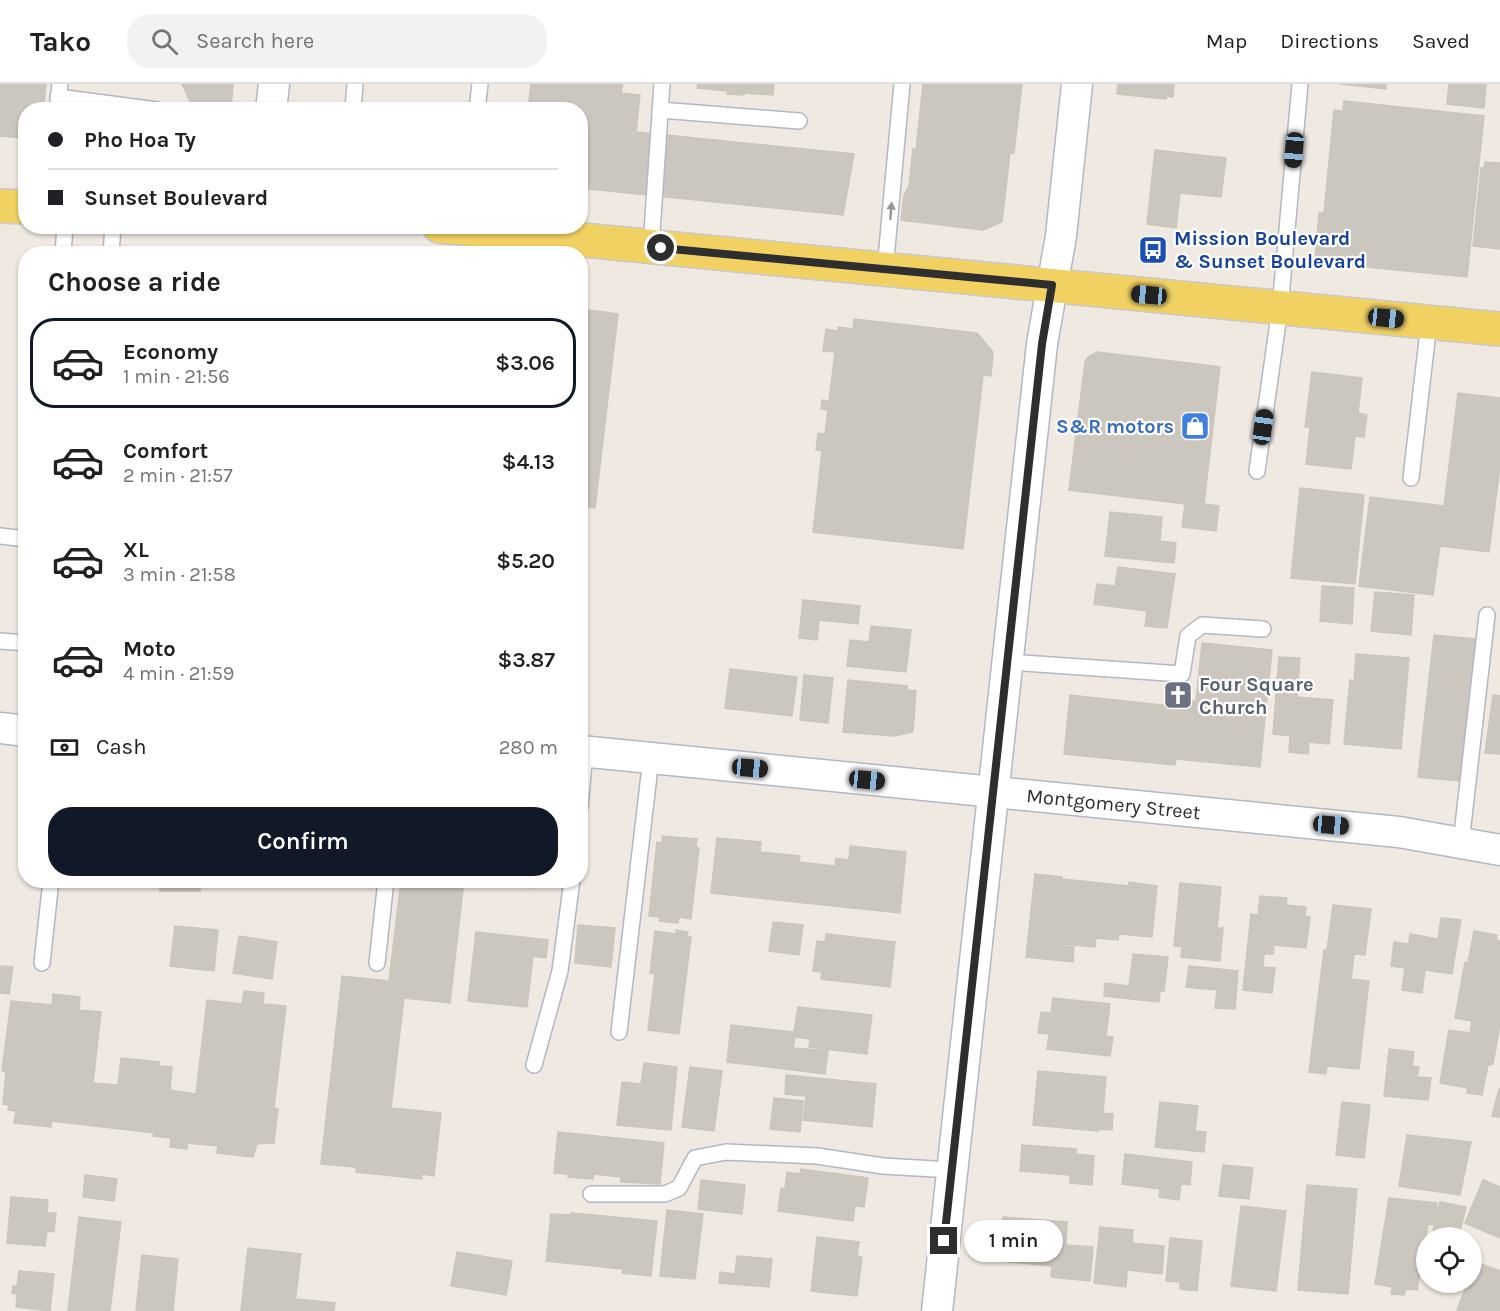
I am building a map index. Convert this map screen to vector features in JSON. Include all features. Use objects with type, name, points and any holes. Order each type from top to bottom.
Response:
[{"type":"main road","points":[[0,206],[18,207]]},
{"type":"main road","points":[[485,234],[502,238],[651,247],[1500,329]]},
{"type":"street","points":[[272,102],[274,84]]},
{"type":"street","points":[[937,1311],[1042,344],[1061,236],[1077,84]]},
{"type":"street","points":[[0,728],[18,730]]},
{"type":"street","name":"Montgomery Street","points":[[588,752],[1399,832],[1500,850]]},
{"type":"lane","points":[[354,102],[355,84]]},
{"type":"lane","points":[[478,102],[480,84]]},
{"type":"lane","points":[[651,247],[662,84]]},
{"type":"lane","points":[[885,270],[902,84]]},
{"type":"lane","points":[[1257,471],[1280,308],[1300,84]]},
{"type":"lane","points":[[58,97],[96,102]]},
{"type":"lane","points":[[660,110],[799,121]]},
{"type":"lane","points":[[1411,478],[1429,322]]},
{"type":"lane","points":[[0,536],[18,538]]},
{"type":"lane","points":[[1461,843],[1487,615]]},
{"type":"lane","points":[[1008,662],[1182,674],[1188,636],[1202,625],[1263,629]]},
{"type":"lane","points":[[0,641],[18,642]]},
{"type":"lane","points":[[619,1032],[651,758]]},
{"type":"lane","points":[[42,963],[50,888]]},
{"type":"lane","points":[[377,963],[385,888]]},
{"type":"lane","points":[[534,1065],[560,970],[571,888]]},
{"type":"lane","points":[[591,1194],[665,1194],[679,1188],[695,1158],[726,1152],[817,1156],[883,1166],[952,1170]]},
{"type":"building","points":[[0,84],[46,84],[44,102],[18,102],[18,137],[0,136]]},
{"type":"building","points":[[182,84],[233,84],[232,102],[190,102]]},
{"type":"building","points":[[531,84],[623,84],[621,93],[640,95],[636,132],[854,154],[843,215],[588,189],[588,102],[529,102]]},
{"type":"building","points":[[698,84],[774,84],[773,95],[744,93],[744,95],[697,88]]},
{"type":"building","points":[[923,84],[1022,84],[1014,153],[1010,153],[1002,222],[983,230],[901,220],[904,195],[909,186],[913,149],[916,150]]},
{"type":"building","points":[[1118,84],[1174,84],[1173,97],[1167,96],[1166,99],[1117,94]]},
{"type":"building","points":[[1340,84],[1386,84],[1386,89]]},
{"type":"building","points":[[1449,84],[1486,84],[1484,108],[1447,104]]},
{"type":"building","points":[[1344,101],[1484,116],[1467,277],[1315,262],[1319,213],[1324,213],[1334,110],[1343,111]]},
{"type":"building","points":[[1155,150],[1226,158],[1221,197],[1180,193],[1176,228],[1147,224]]},
{"type":"building","points":[[1485,162],[1500,163],[1500,249],[1473,246],[1481,168],[1484,168]]},
{"type":"building","points":[[588,310],[618,314],[595,508],[588,507]]},
{"type":"building","points":[[854,319],[977,333],[993,352],[991,376],[983,375],[963,549],[813,532],[822,451],[816,450],[818,433],[825,434],[828,410],[821,409],[822,400],[829,401],[835,352],[823,351],[826,329],[838,331],[838,327],[853,329]]},
{"type":"building","points":[[1097,352],[1220,367],[1204,504],[1219,506],[1216,531],[1182,527],[1185,504],[1069,490],[1085,362],[1088,357]]},
{"type":"building","points":[[1312,372],[1362,378],[1358,413],[1367,415],[1364,437],[1355,436],[1351,469],[1306,464],[1310,427],[1305,427]]},
{"type":"building","points":[[1458,393],[1500,398],[1500,466],[1489,552],[1440,546],[1433,595],[1359,586],[1370,497],[1444,506]]},
{"type":"building","points":[[1300,488],[1364,495],[1355,584],[1291,578]]},
{"type":"building","points":[[1110,512],[1162,517],[1160,541],[1176,543],[1174,563],[1105,556]]},
{"type":"building","points":[[1118,567],[1175,574],[1167,628],[1145,626],[1147,611],[1094,604],[1097,584],[1115,586]]},
{"type":"building","points":[[1322,586],[1354,588],[1352,624],[1320,621]]},
{"type":"building","points":[[1375,592],[1414,595],[1411,635],[1371,631]]},
{"type":"building","points":[[803,600],[860,606],[858,624],[819,620],[817,640],[799,638]]},
{"type":"building","points":[[871,626],[911,630],[906,672],[847,666],[850,640],[869,642]]},
{"type":"building","points":[[1434,635],[1475,639],[1460,781],[1418,777]]},
{"type":"building","points":[[1202,643],[1272,650],[1260,767],[1176,759],[1175,765],[1064,754],[1070,695],[1171,706],[1172,698],[1196,701]]},
{"type":"building","points":[[1356,654],[1409,658],[1401,749],[1344,744],[1350,680],[1354,681]]},
{"type":"building","points":[[1279,657],[1300,658],[1297,697],[1333,700],[1329,744],[1309,742],[1308,754],[1289,752],[1290,736],[1273,734]]},
{"type":"building","points":[[730,669],[797,677],[792,716],[725,708]]},
{"type":"building","points":[[804,675],[833,678],[828,723],[800,720]]},
{"type":"building","points":[[848,680],[907,686],[907,690],[916,691],[913,732],[894,736],[843,732]]},
{"type":"building","points":[[1493,695],[1500,696],[1500,754],[1485,753]]},
{"type":"building","points":[[662,836],[697,839],[696,847],[699,848],[691,919],[679,917],[678,923],[659,921],[660,917],[649,916],[657,842],[662,843]]},
{"type":"building","points":[[717,838],[761,842],[760,852],[800,856],[799,862],[835,866],[836,858],[849,860],[850,846],[906,852],[900,913],[711,893]]},
{"type":"building","points":[[1035,874],[1129,886],[1129,882],[1157,886],[1152,937],[1119,934],[1118,940],[1096,938],[1095,947],[1064,944],[1064,946],[1074,947],[1073,962],[1026,957]]},
{"type":"building","points":[[1180,883],[1221,887],[1217,928],[1223,928],[1220,961],[1181,957],[1182,947],[1174,946]]},
{"type":"building","points":[[160,888],[200,888],[200,891],[160,891]]},
{"type":"building","points":[[400,888],[463,888],[450,1003],[404,998],[391,1108],[441,1113],[434,1176],[422,1174],[422,1179],[356,1172],[356,1167],[321,1164],[342,976],[389,981]]},
{"type":"building","points":[[1260,896],[1287,898],[1286,905],[1306,907],[1305,916],[1310,917],[1306,948],[1274,945],[1273,954],[1264,954],[1263,967],[1275,968],[1272,993],[1243,990],[1251,914],[1258,915]]},
{"type":"building","points":[[1333,905],[1371,909],[1365,955],[1354,954],[1351,979],[1369,981],[1359,1069],[1327,1066],[1326,1074],[1309,1072],[1324,950],[1327,950]]},
{"type":"building","points":[[1441,918],[1461,920],[1452,974],[1425,970],[1422,993],[1402,990],[1405,968],[1391,966],[1394,942],[1409,944],[1410,934],[1438,939]]},
{"type":"building","points":[[773,922],[803,925],[799,955],[769,951]]},
{"type":"building","points":[[578,925],[615,928],[611,967],[575,963]]},
{"type":"building","points":[[175,926],[218,930],[214,971],[170,966]]},
{"type":"building","points":[[676,930],[688,932],[687,937],[691,937],[679,1034],[648,1030],[655,974],[650,973],[655,931],[676,934]]},
{"type":"building","points":[[1474,931],[1497,935],[1496,940],[1500,941],[1500,1024],[1493,1064],[1488,1065],[1482,1095],[1467,1093],[1468,1088],[1440,1083],[1449,1030],[1470,1033],[1472,1021],[1455,1018],[1465,962],[1468,963]]},
{"type":"building","points":[[476,932],[548,940],[546,958],[533,956],[527,1007],[468,1001]]},
{"type":"building","points":[[826,934],[895,942],[890,987],[821,979],[822,972],[813,971],[817,941],[825,942]]},
{"type":"building","points":[[239,936],[277,942],[272,979],[233,973]]},
{"type":"building","points":[[1133,954],[1168,957],[1164,991],[1160,991],[1159,1002],[1104,996],[1105,983],[1129,986]]},
{"type":"building","points":[[0,966],[13,967],[9,994],[0,993]]},
{"type":"building","points":[[1189,966],[1238,971],[1235,1009],[1215,1008],[1217,990],[1186,987]]},
{"type":"building","points":[[244,991],[264,993],[263,1004],[286,1006],[274,1108],[278,1109],[274,1143],[257,1144],[253,1157],[217,1153],[218,1146],[187,1143],[187,1149],[170,1147],[171,1138],[153,1136],[154,1133],[52,1121],[51,1127],[14,1123],[16,1111],[8,1110],[9,1105],[3,1104],[6,1072],[2,1071],[11,1001],[52,1005],[53,994],[80,997],[79,1010],[101,1012],[93,1083],[118,1085],[121,1058],[159,1062],[159,1066],[172,1067],[170,1090],[196,1094],[207,1000],[242,1004]]},
{"type":"building","points":[[1053,998],[1110,1004],[1106,1036],[1113,1037],[1110,1056],[1047,1049],[1049,1034],[1038,1033],[1041,1012],[1051,1013]]},
{"type":"building","points":[[798,1007],[872,1015],[867,1054],[809,1047],[810,1039],[795,1037],[793,1048],[828,1051],[825,1074],[727,1062],[731,1025],[794,1032]]},
{"type":"building","points":[[1389,1049],[1414,1052],[1412,1066],[1419,1067],[1417,1077],[1431,1078],[1428,1100],[1384,1096]]},
{"type":"building","points":[[644,1063],[677,1067],[671,1130],[617,1125],[622,1082],[641,1084]]},
{"type":"building","points":[[690,1067],[722,1071],[714,1131],[682,1127]]},
{"type":"building","points":[[1038,1071],[1106,1077],[1103,1113],[1113,1114],[1112,1130],[1099,1129],[1098,1131],[1033,1125]]},
{"type":"building","points":[[786,1075],[876,1084],[872,1127],[803,1120],[806,1096],[785,1094]]},
{"type":"building","points":[[1500,1089],[1500,1117],[1492,1116]]},
{"type":"building","points":[[774,1098],[803,1101],[800,1132],[770,1129]]},
{"type":"building","points":[[1160,1102],[1198,1106],[1195,1131],[1206,1132],[1204,1152],[1155,1147]]},
{"type":"building","points":[[1342,1102],[1370,1105],[1364,1158],[1336,1155]]},
{"type":"building","points":[[558,1132],[664,1143],[660,1184],[621,1182],[621,1177],[594,1174],[593,1179],[568,1177],[568,1174],[554,1173]]},
{"type":"building","points":[[1407,1135],[1471,1142],[1460,1195],[1399,1186]]},
{"type":"building","points":[[1022,1145],[1076,1149],[1076,1154],[1094,1156],[1092,1185],[1070,1183],[1070,1175],[1020,1171]]},
{"type":"building","points":[[1125,1154],[1192,1162],[1190,1185],[1181,1184],[1179,1200],[1159,1197],[1160,1189],[1122,1184]]},
{"type":"building","points":[[1223,1165],[1253,1168],[1249,1199],[1219,1196]]},
{"type":"building","points":[[801,1169],[868,1178],[864,1207],[855,1206],[853,1221],[778,1211],[781,1188],[785,1189],[787,1172],[800,1174]]},
{"type":"building","points":[[85,1175],[117,1179],[114,1201],[83,1197]]},
{"type":"building","points":[[701,1180],[745,1185],[742,1214],[698,1209]]},
{"type":"building","points":[[1483,1180],[1500,1187],[1500,1238],[1482,1230],[1482,1227],[1465,1223]]},
{"type":"building","points":[[1307,1185],[1357,1189],[1348,1294],[1298,1290]]},
{"type":"building","points":[[11,1197],[48,1200],[47,1213],[56,1213],[54,1232],[47,1231],[45,1246],[7,1243]]},
{"type":"building","points":[[1389,1198],[1437,1203],[1434,1225],[1416,1227],[1416,1290],[1406,1289],[1404,1295],[1391,1294],[1392,1287],[1375,1284]]},
{"type":"building","points":[[1440,1202],[1466,1207],[1461,1227],[1434,1227]]},
{"type":"building","points":[[1241,1206],[1286,1211],[1276,1291],[1231,1286]]},
{"type":"building","points":[[667,1210],[703,1214],[695,1279],[660,1276]]},
{"type":"building","points":[[571,1213],[657,1221],[651,1276],[622,1273],[623,1269],[546,1261],[551,1214],[570,1215]]},
{"type":"building","points":[[79,1217],[121,1222],[110,1311],[68,1311]]},
{"type":"building","points":[[1003,1217],[1067,1222],[1066,1245],[1093,1247],[1090,1281],[1051,1277],[1052,1266],[999,1261]]},
{"type":"building","points":[[1100,1227],[1133,1230],[1132,1243],[1164,1246],[1162,1274],[1127,1270],[1126,1287],[1094,1283]]},
{"type":"building","points":[[817,1237],[859,1242],[857,1256],[862,1257],[857,1296],[811,1291]]},
{"type":"building","points":[[1170,1238],[1202,1241],[1197,1291],[1180,1289],[1180,1282],[1166,1281]]},
{"type":"building","points":[[248,1248],[301,1254],[294,1311],[241,1311]]},
{"type":"building","points":[[457,1252],[512,1261],[506,1295],[451,1286]]},
{"type":"building","points":[[142,1255],[178,1259],[173,1311],[136,1311]]},
{"type":"building","points":[[737,1256],[772,1259],[769,1287],[719,1283],[720,1272],[735,1274]]},
{"type":"building","points":[[1482,1264],[1500,1271],[1500,1311],[1457,1310],[1464,1293],[1482,1293]]},
{"type":"building","points":[[19,1271],[54,1274],[50,1311],[16,1307],[17,1294],[12,1293],[13,1286],[17,1286]]},
{"type":"building","points":[[296,1299],[335,1303],[334,1311],[295,1311]]},
{"type":"place","name":"Mission Boulevard & Sunset Boulevard","points":[[1153,250]]},
{"type":"place","name":"S&R motors","points":[[1195,426]]},
{"type":"place","name":"Four Square Church","points":[[1178,695]]},
{"type":"route","points":[[661,248],[1052,285],[1042,344],[944,1241]]}]
